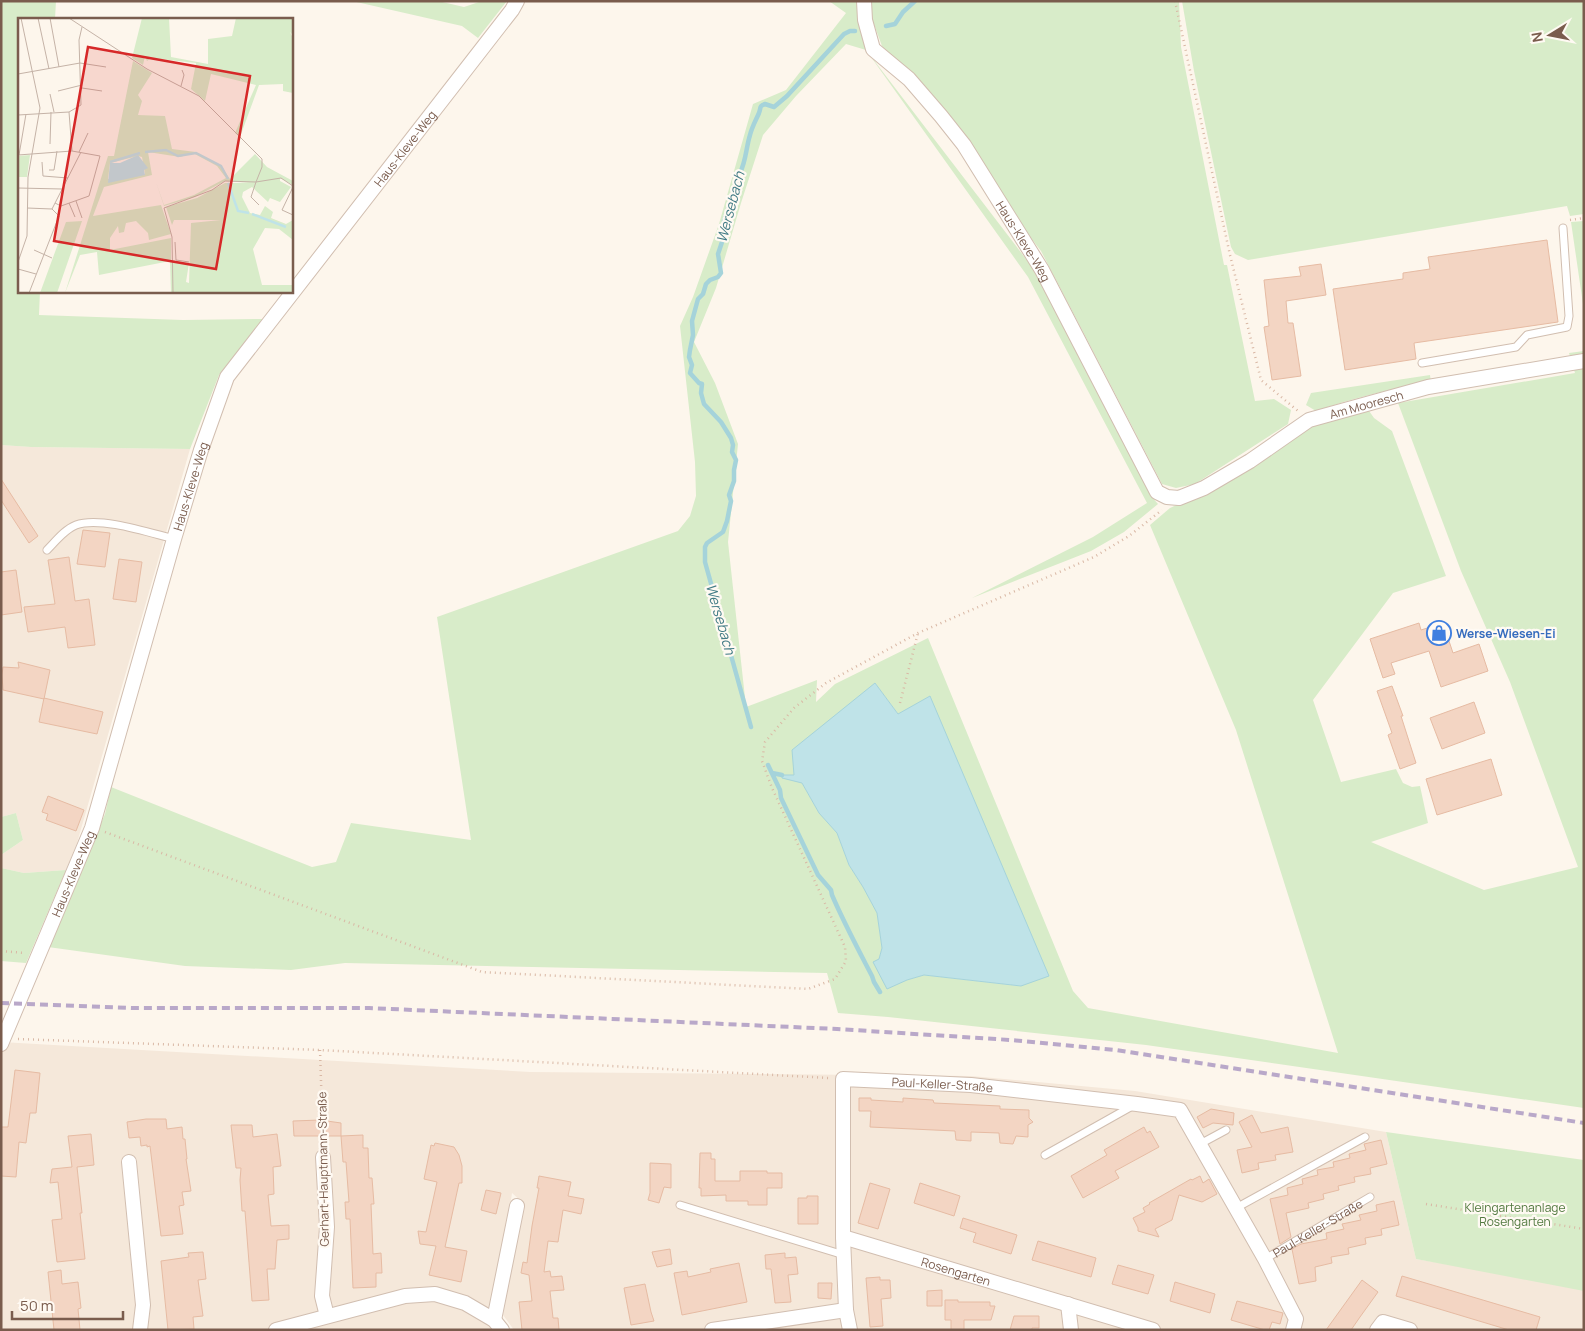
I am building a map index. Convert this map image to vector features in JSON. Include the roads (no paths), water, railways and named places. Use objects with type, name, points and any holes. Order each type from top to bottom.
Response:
[{"type":"street","name":"Haus-Kleve-Weg","points":[[2,1041],[92,828],[174,539],[201,450],[228,377],[500,26],[517,1]]},
{"type":"street","name":"Haus-Kleve-Weg","points":[[864,1],[865,20],[873,49],[909,79],[964,145],[1042,270],[1157,492],[1167,497]]},
{"type":"street","name":"Am Mooresch","points":[[1167,497],[1179,498],[1204,488],[1250,461],[1309,420],[1428,387],[1584,361]]},
{"type":"street","name":"Paul-Keller-Straße","points":[[843,1237],[843,1079],[971,1085],[1180,1110],[1266,1259],[1296,1319],[1293,1330]]},
{"type":"street","name":"Gerhart-Hauptmann-Straße","points":[[323,1157],[327,1227],[322,1296],[327,1316]]},
{"type":"street","points":[[129,1162],[143,1306],[140,1330]]},
{"type":"street","points":[[276,1330],[312,1325],[327,1316],[405,1296],[435,1294],[465,1303],[498,1325],[517,1206]]},
{"type":"street","points":[[843,1237],[846,1310],[850,1330]]},
{"type":"street","name":"Rosengarten","points":[[843,1237],[1153,1330]]},
{"type":"street","points":[[1068,1304],[1071,1330]]},
{"type":"street","points":[[712,1330],[846,1310]]},
{"type":"street","points":[[1378,1330],[1383,1322],[1410,1330]]},
{"type":"lane","points":[[1422,363],[1516,347],[1526,335],[1567,326],[1569,316],[1562,228]]},
{"type":"lane","points":[[46,550],[75,526],[87,523],[112,524],[174,539]]},
{"type":"lane","points":[[1045,1155],[1137,1104]]},
{"type":"lane","points":[[1200,1144],[1226,1130]]},
{"type":"lane","points":[[1236,1208],[1365,1137]]},
{"type":"lane","name":"Paul-Keller-Straße","points":[[1266,1259],[1370,1197]]},
{"type":"lane","points":[[680,1205],[844,1255]]},
{"type":"water","points":[[875,683],[898,714],[930,696],[1049,976],[1021,986],[924,975],[887,989],[873,962],[879,959],[882,948],[877,913],[849,865],[837,833],[819,813],[802,783],[782,778],[782,775],[794,775],[792,750]]},
{"type":"waterway","name":"Wersebach","points":[[886,26],[895,24],[903,12],[915,1]]},
{"type":"waterway","name":"Wersebach","points":[[751,727],[705,562],[705,547],[707,543],[723,532],[727,521],[731,501],[729,495],[734,481],[736,460],[732,452],[731,438],[721,422],[704,404],[701,393],[702,384],[690,373],[692,365],[689,357],[693,335],[692,321],[698,299],[703,294],[706,284],[721,273],[718,254],[722,242],[724,221],[744,164],[751,132],[761,106],[765,104],[774,107],[787,96],[844,34],[855,31]]},
{"type":"waterway","name":"Wersebach","points":[[768,765],[780,790],[781,798],[818,875],[831,890],[841,916],[880,992]]},
{"type":"waterway","points":[[772,773],[782,775]]},
{"type":"railway","points":[[1,1003],[133,1008],[369,1008],[837,1029],[1011,1040],[1116,1050],[1584,1123]]},
{"type":"place","name":"Werse-Wiesen-Ei","points":[[1439,633]]},
{"type":"park label","name":"Kleingartenanlage Rosengarten","points":[[1515,1214]]}]
